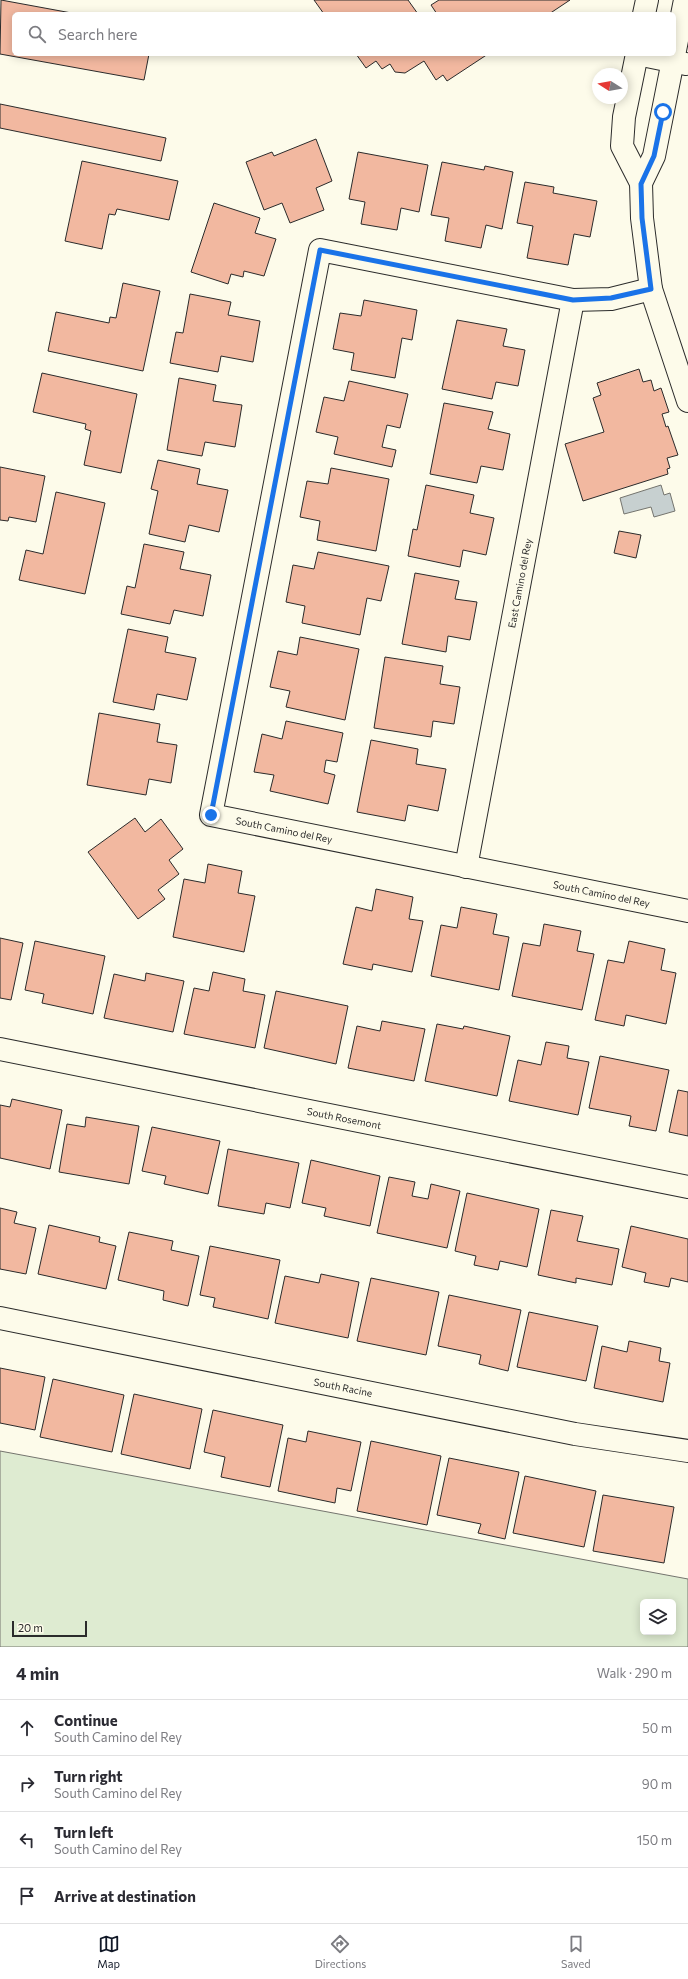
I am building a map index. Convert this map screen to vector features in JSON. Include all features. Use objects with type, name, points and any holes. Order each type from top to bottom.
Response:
[{"type":"street","points":[[644,12],[647,0]]},
{"type":"street","points":[[641,184],[654,156],[680,63],[685,0]]},
{"type":"street","points":[[637,56],[624,117],[622,146],[641,184],[642,218],[651,289],[688,401]]},
{"type":"street","points":[[647,56],[680,63]]},
{"type":"street","name":"South Camino del Rey","points":[[651,289],[611,298],[573,300],[320,250],[211,815],[688,911]]},
{"type":"street","name":"East Camino del Rey","points":[[466,867],[573,300]]},
{"type":"street","name":"South Rosemont","points":[[0,1049],[688,1187]]},
{"type":"street","name":"South Racine","points":[[0,1318],[575,1434],[688,1451]]},
{"type":"green space","points":[[0,1451],[688,1579],[688,1647],[0,1647]]},
{"type":"shaded area","points":[[661,485],[664,495],[670,493],[675,511],[654,517],[651,507],[624,514],[620,498]]},
{"type":"building","points":[[1,0],[66,12],[12,12],[12,56],[149,56],[144,80],[0,54]]},
{"type":"building","points":[[314,0],[408,0],[417,12],[323,12]]},
{"type":"building","points":[[439,0],[570,0],[552,12],[436,12],[431,5]]},
{"type":"building","points":[[357,56],[485,56],[447,81],[443,75],[436,80],[424,61],[405,73],[395,72],[390,64],[382,69],[376,61],[366,68]]},
{"type":"building","points":[[0,104],[166,138],[161,161],[0,128]]},
{"type":"building","points":[[316,139],[332,181],[316,188],[324,210],[290,223],[282,203],[264,210],[246,162],[272,152],[274,156]]},
{"type":"building","points":[[358,152],[428,165],[419,212],[401,208],[397,230],[361,224],[365,202],[349,199]]},
{"type":"building","points":[[82,161],[178,181],[169,220],[117,209],[115,215],[109,214],[102,249],[65,241]]},
{"type":"building","points":[[442,162],[484,170],[485,166],[513,172],[502,229],[486,225],[481,248],[445,241],[449,218],[431,215]]},
{"type":"building","points":[[525,182],[554,187],[553,193],[597,201],[590,237],[574,234],[568,265],[527,258],[533,226],[517,223]]},
{"type":"building","points":[[214,203],[260,218],[255,233],[276,239],[264,276],[244,271],[243,277],[231,274],[228,284],[191,272]]},
{"type":"building","points":[[123,283],[160,291],[143,371],[48,351],[56,312],[109,323],[110,317],[116,318]]},
{"type":"building","points":[[190,294],[231,302],[228,315],[260,321],[253,362],[221,356],[218,372],[170,363],[176,332],[183,333]]},
{"type":"building","points":[[364,300],[417,310],[412,340],[402,338],[395,378],[351,370],[354,353],[333,349],[340,313],[361,316]]},
{"type":"building","points":[[457,320],[507,329],[503,346],[525,350],[518,386],[496,382],[492,399],[442,389]]},
{"type":"building","points":[[639,369],[643,382],[651,380],[654,391],[661,388],[669,412],[662,414],[666,427],[668,426],[678,455],[667,458],[670,468],[667,469],[668,474],[583,501],[565,444],[604,432],[593,398],[601,395],[597,383]]},
{"type":"building","points":[[42,373],[137,394],[121,473],[84,465],[91,431],[85,429],[86,424],[33,412]]},
{"type":"building","points":[[179,378],[216,385],[213,401],[242,405],[235,447],[205,442],[202,456],[167,450]]},
{"type":"building","points":[[349,381],[408,394],[400,428],[387,425],[382,447],[396,450],[392,467],[334,454],[338,437],[316,432],[324,397],[344,401]]},
{"type":"building","points":[[444,403],[493,412],[488,429],[510,434],[503,470],[481,466],[477,483],[430,474]]},
{"type":"building","points":[[158,460],[200,469],[197,484],[228,490],[219,532],[189,525],[185,542],[149,534],[158,491],[151,489]]},
{"type":"building","points":[[0,467],[45,476],[36,522],[9,517],[8,521],[0,520]]},
{"type":"building","points":[[331,468],[389,479],[376,551],[317,540],[320,521],[300,517],[307,481],[328,484]]},
{"type":"building","points":[[426,485],[474,495],[470,513],[494,518],[486,555],[463,550],[460,567],[408,556],[413,529],[417,530]]},
{"type":"building","points":[[56,492],[105,503],[85,594],[19,580],[26,550],[43,554]]},
{"type":"building","points":[[619,531],[641,535],[636,558],[614,553]]},
{"type":"building","points":[[144,544],[184,552],[180,569],[211,575],[203,616],[174,610],[170,624],[121,614],[127,586],[135,588]]},
{"type":"building","points":[[318,552],[389,566],[381,601],[367,598],[360,635],[302,623],[305,606],[286,602],[293,565],[314,569]]},
{"type":"building","points":[[415,573],[459,581],[455,599],[477,602],[470,640],[448,636],[446,652],[402,644]]},
{"type":"building","points":[[128,629],[168,637],[165,652],[196,658],[187,700],[157,694],[154,710],[113,702]]},
{"type":"building","points":[[300,637],[359,649],[345,720],[286,707],[290,691],[270,687],[278,651],[297,655]]},
{"type":"building","points":[[385,657],[443,666],[440,684],[460,687],[454,724],[433,721],[431,737],[374,728]]},
{"type":"building","points":[[99,713],[160,724],[157,742],[177,745],[171,783],[149,779],[146,795],[87,785]]},
{"type":"building","points":[[286,721],[343,733],[337,762],[326,760],[324,772],[335,775],[328,804],[270,791],[274,775],[254,772],[262,734],[282,739]]},
{"type":"building","points":[[371,740],[418,749],[416,764],[446,769],[438,811],[408,805],[405,821],[357,812]]},
{"type":"building","points":[[135,818],[145,832],[161,819],[183,849],[169,860],[179,874],[158,890],[165,899],[138,919],[88,852]]},
{"type":"building","points":[[208,864],[242,871],[238,893],[255,896],[244,952],[173,937],[184,879],[205,883]]},
{"type":"building","points":[[376,889],[413,897],[409,919],[423,921],[412,972],[373,964],[372,970],[343,964],[356,907],[372,911]]},
{"type":"building","points":[[461,907],[497,914],[493,934],[509,937],[499,990],[431,976],[441,925],[457,928]]},
{"type":"building","points":[[544,924],[581,931],[577,951],[594,954],[582,1010],[512,996],[523,943],[540,946]]},
{"type":"building","points":[[0,938],[23,943],[11,1000],[0,998]]},
{"type":"building","points":[[35,941],[105,956],[93,1014],[42,1003],[44,994],[25,990]]},
{"type":"building","points":[[629,941],[665,949],[661,970],[676,973],[666,1024],[626,1015],[624,1026],[595,1020],[608,960],[624,963]]},
{"type":"building","points":[[213,972],[245,979],[243,991],[265,995],[255,1048],[184,1034],[194,988],[209,991]]},
{"type":"building","points":[[146,973],[184,981],[173,1032],[104,1018],[114,974],[145,981]]},
{"type":"building","points":[[276,991],[348,1006],[336,1064],[264,1048]]},
{"type":"building","points":[[382,1021],[425,1029],[414,1081],[348,1068],[357,1026],[380,1031]]},
{"type":"building","points":[[437,1024],[463,1029],[464,1026],[510,1036],[497,1096],[425,1081]]},
{"type":"building","points":[[546,1042],[569,1046],[567,1058],[589,1062],[578,1115],[509,1101],[518,1060],[541,1065]]},
{"type":"building","points":[[600,1056],[669,1070],[656,1131],[629,1126],[631,1116],[589,1108]]},
{"type":"building","points":[[678,1090],[688,1092],[688,1136],[669,1132]]},
{"type":"building","points":[[12,1099],[62,1110],[50,1169],[0,1158],[0,1105],[10,1107]]},
{"type":"building","points":[[86,1117],[139,1126],[129,1184],[59,1172],[67,1124],[85,1127]]},
{"type":"building","points":[[152,1127],[220,1141],[208,1194],[164,1184],[166,1176],[142,1171]]},
{"type":"building","points":[[228,1149],[299,1163],[290,1208],[266,1203],[264,1214],[218,1206]]},
{"type":"building","points":[[311,1160],[380,1176],[370,1226],[324,1216],[326,1208],[302,1203]]},
{"type":"building","points":[[389,1177],[415,1182],[412,1196],[428,1199],[431,1184],[460,1191],[447,1248],[377,1233]]},
{"type":"building","points":[[467,1193],[539,1209],[527,1267],[500,1261],[498,1270],[474,1265],[476,1256],[455,1251]]},
{"type":"building","points":[[0,1208],[17,1212],[14,1223],[36,1228],[26,1274],[0,1269]]},
{"type":"building","points":[[551,1210],[583,1216],[577,1241],[619,1249],[612,1285],[576,1278],[576,1283],[538,1275]]},
{"type":"building","points":[[49,1225],[100,1237],[99,1242],[116,1246],[106,1289],[38,1274]]},
{"type":"building","points":[[631,1226],[688,1239],[688,1282],[671,1278],[669,1287],[644,1282],[646,1273],[622,1267]]},
{"type":"building","points":[[129,1232],[173,1241],[171,1250],[199,1256],[188,1306],[163,1300],[164,1291],[118,1280]]},
{"type":"building","points":[[210,1246],[280,1260],[268,1319],[213,1307],[215,1298],[200,1295]]},
{"type":"building","points":[[321,1274],[359,1282],[348,1338],[275,1323],[285,1276],[319,1283]]},
{"type":"building","points":[[371,1278],[439,1292],[426,1355],[357,1341]]},
{"type":"building","points":[[449,1295],[521,1310],[508,1371],[479,1364],[481,1355],[438,1346]]},
{"type":"building","points":[[529,1312],[598,1326],[586,1381],[517,1367]]},
{"type":"building","points":[[629,1341],[661,1348],[659,1361],[670,1363],[663,1402],[594,1388],[602,1346],[627,1352]]},
{"type":"building","points":[[0,1368],[45,1377],[35,1430],[0,1423]]},
{"type":"building","points":[[53,1379],[124,1395],[112,1452],[40,1437]]},
{"type":"building","points":[[134,1394],[202,1409],[190,1469],[121,1454]]},
{"type":"building","points":[[213,1410],[283,1425],[270,1487],[221,1477],[225,1457],[204,1452]]},
{"type":"building","points":[[308,1431],[361,1442],[351,1491],[337,1488],[335,1503],[278,1491],[288,1438],[306,1442]]},
{"type":"building","points":[[371,1441],[441,1456],[427,1525],[357,1511]]},
{"type":"building","points":[[449,1458],[519,1472],[505,1539],[478,1533],[481,1524],[437,1515]]},
{"type":"building","points":[[525,1476],[596,1491],[584,1547],[513,1533]]},
{"type":"building","points":[[603,1495],[674,1507],[664,1563],[593,1551]]},
{"type":"route","points":[[211,815],[320,250],[573,300],[611,298],[651,289],[642,218],[641,184],[654,156],[663,112]]}]
